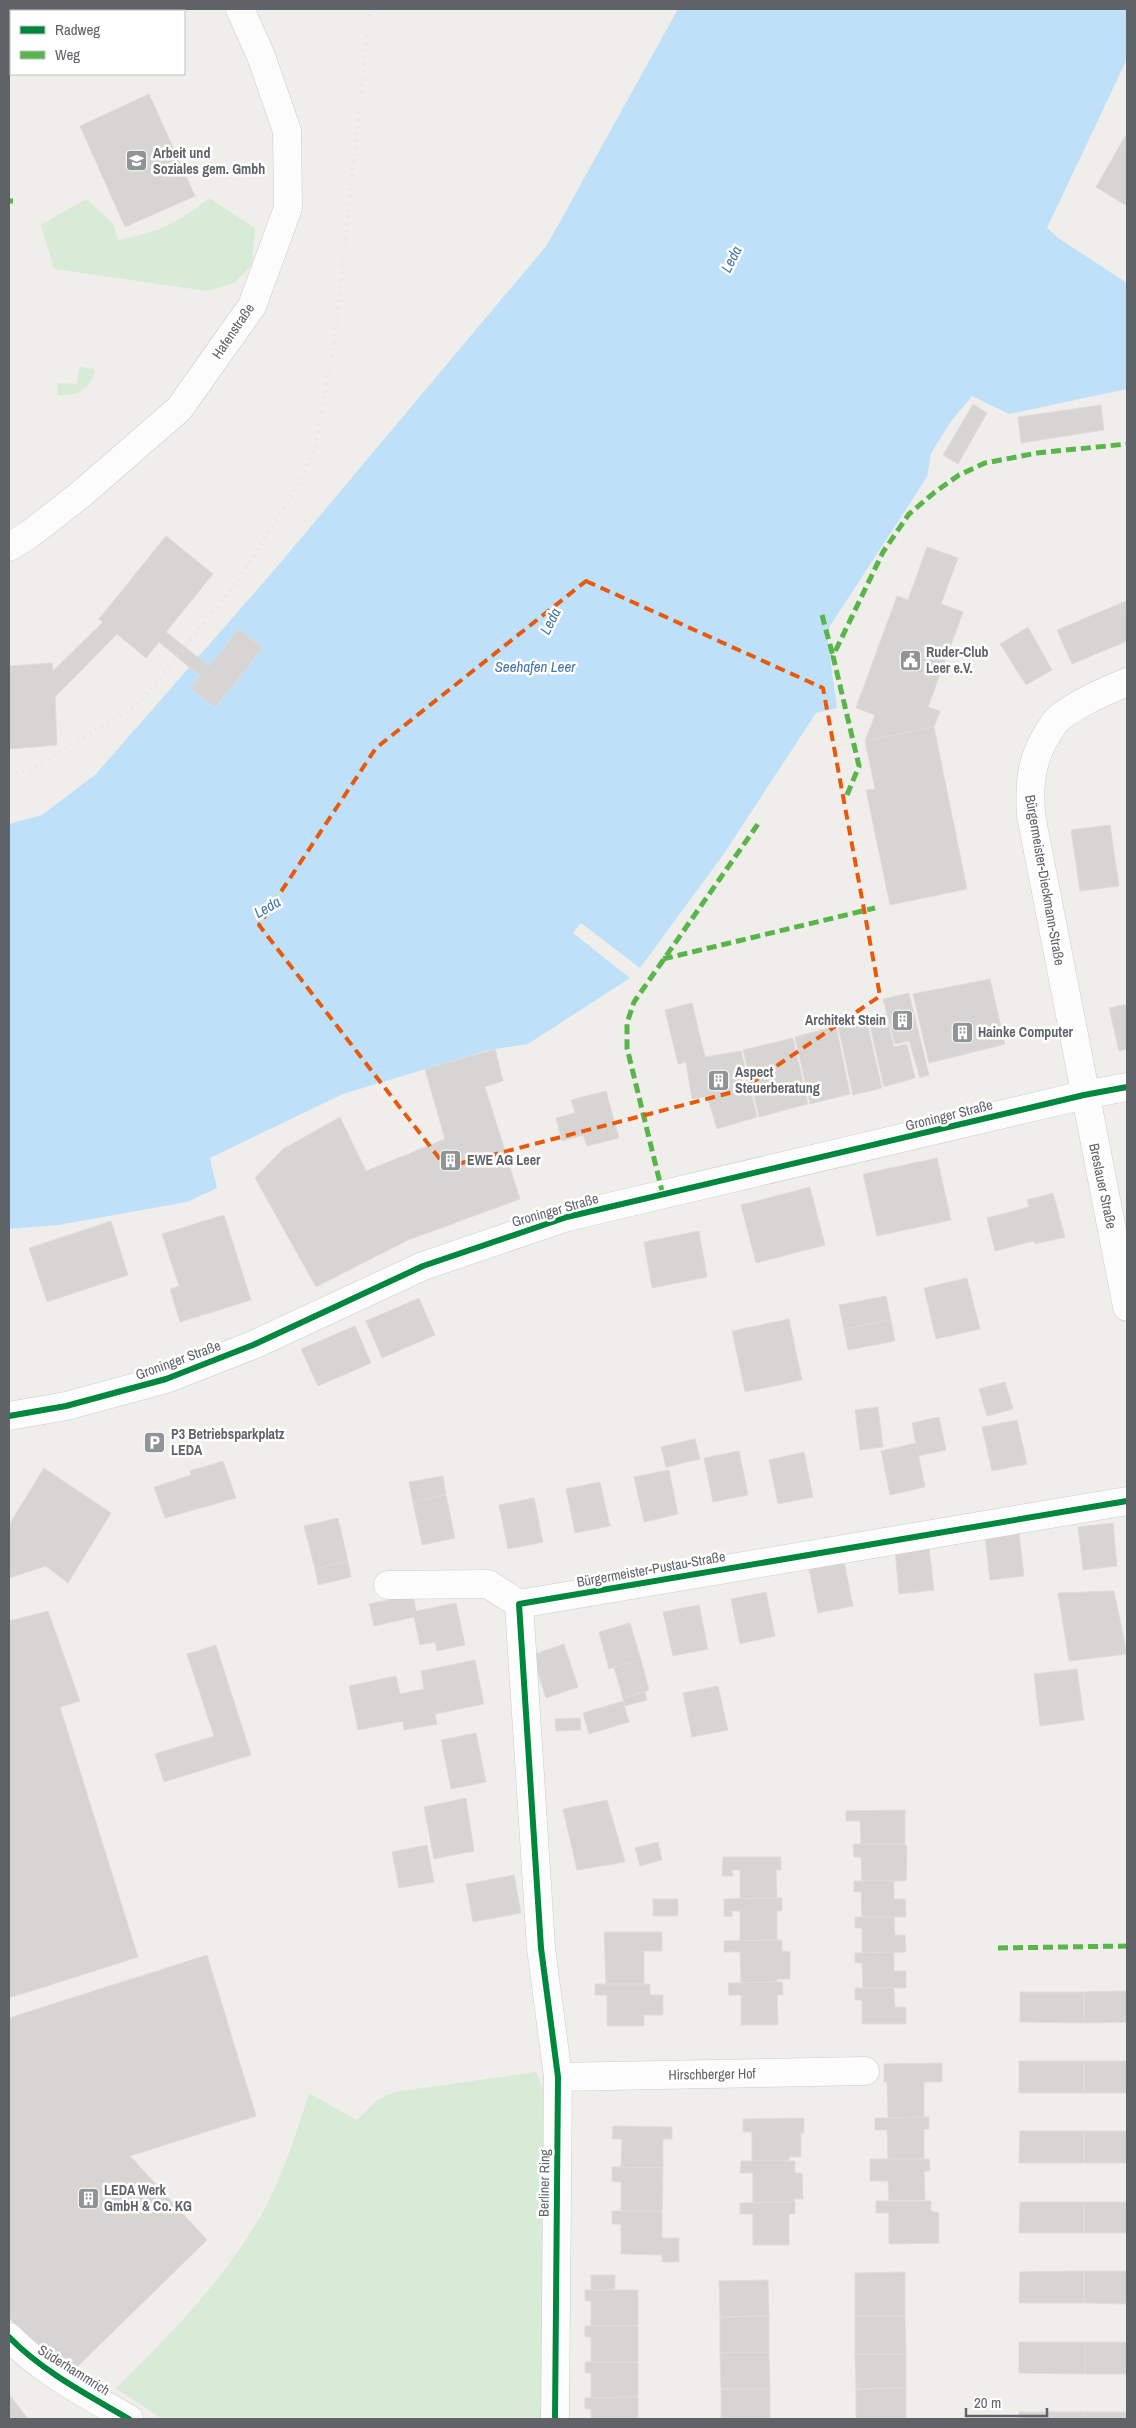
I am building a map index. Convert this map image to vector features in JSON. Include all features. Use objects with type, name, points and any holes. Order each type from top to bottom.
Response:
[{"type":"street","name":"Hafenstraße","points":[[9,547],[30,534],[80,495],[179,409],[252,306],[288,208],[287,131],[261,56],[240,9]]},
{"type":"street","name":"Bürgermeister-Dieckmann-Straße","points":[[1084,1095],[1031,815],[1029,788],[1032,766],[1042,742],[1057,719],[1079,704],[1127,682]]},
{"type":"street","name":"Groninger Straße","points":[[9,1416],[92,1400],[166,1380],[253,1345],[423,1266],[567,1217],[1084,1095],[1127,1087]]},
{"type":"street","name":"Breslauer Straße","points":[[1084,1095],[1127,1308]]},
{"type":"street","name":"Bürgermeister-Pustau-Straße","points":[[519,1604],[1127,1502]]},
{"type":"street","points":[[388,1585],[488,1584],[519,1604]]},
{"type":"street","name":"Berliner Ring","points":[[519,1604],[541,1948],[558,2077],[555,2419]]},
{"type":"street","name":"Hirschberger Hof","points":[[558,2077],[865,2071]]},
{"type":"street","name":"Süderhammrich","points":[[9,2338],[25,2354],[129,2419]]},
{"type":"highlighted area","points":[[586,581],[823,688],[880,996],[741,1090],[446,1167],[259,925],[376,748]]},
{"type":"green space","points":[[209,198],[255,228],[252,265],[234,283],[207,291],[54,269],[41,225],[86,199],[113,223],[118,240],[145,234],[167,226]]},
{"type":"green space","points":[[80,367],[95,369],[87,387],[71,395],[57,395],[58,383],[77,384]]},
{"type":"green space","points":[[536,2072],[543,2089],[543,2419],[162,2419],[116,2388],[194,2307],[245,2241],[260,2217],[282,2172],[309,2093],[357,2120],[376,2101],[394,2092]]},
{"type":"water","name":"Seehafen Leer","points":[[678,9],[1127,9],[1127,59],[1047,228],[1058,238],[1127,283],[1127,389],[1009,414],[972,396],[952,420],[931,453],[927,477],[830,626],[827,634],[837,708],[816,713],[723,855],[640,968],[581,923],[573,933],[630,978],[528,1044],[488,1050],[343,1094],[210,1158],[217,1188],[187,1202],[58,1225],[9,1229],[9,824],[42,815],[96,774],[276,568],[547,245]]},
{"type":"building","name":"Arbeit und Soziales gem. Gmbh","points":[[149,94],[195,196],[125,227],[80,126]]},
{"type":"building","points":[[1127,133],[1127,206],[1096,187]]},
{"type":"building","points":[[973,404],[987,413],[958,464],[943,455]]},
{"type":"building","points":[[1101,405],[1104,430],[1021,443],[1018,417]]},
{"type":"building","points":[[166,536],[213,574],[166,632],[209,666],[239,629],[263,648],[215,708],[191,688],[200,676],[159,642],[146,658],[117,634],[55,697],[57,745],[9,749],[9,650],[10,666],[52,663],[53,671],[103,622],[99,619]]},
{"type":"building","name":"Ruder-Club Leer e.V.","points":[[927,547],[958,558],[941,604],[963,612],[928,707],[940,711],[934,727],[865,741],[875,715],[856,708],[897,596],[908,600]]},
{"type":"building","points":[[1126,601],[1127,641],[1072,664],[1057,630]]},
{"type":"building","points":[[1028,627],[1052,670],[1026,685],[1000,644]]},
{"type":"building","points":[[934,727],[967,889],[890,905],[866,790],[875,789],[865,741]]},
{"type":"building","points":[[1110,825],[1119,886],[1080,891],[1071,830]]},
{"type":"building","name":"Hainke Computer","points":[[990,979],[1005,1044],[929,1063],[913,994]]},
{"type":"building","name":"Architekt Stein","points":[[909,993],[929,1075],[920,1078],[909,1041],[895,1044],[883,999]]},
{"type":"building","name":"Aspect Steuerberatung","points":[[692,1003],[705,1057],[741,1051],[757,1117],[717,1129],[707,1096],[692,1099],[686,1062],[678,1064],[665,1010]]},
{"type":"building","points":[[1127,1004],[1127,1049],[1119,1051],[1109,1008]]},
{"type":"building","points":[[886,1014],[894,1047],[907,1044],[915,1078],[884,1087],[868,1017]]},
{"type":"building","points":[[866,1019],[882,1088],[853,1095],[838,1026]]},
{"type":"building","points":[[836,1026],[850,1094],[810,1104],[795,1037]]},
{"type":"building","points":[[793,1038],[808,1104],[759,1117],[743,1050]]},
{"type":"building","name":"EWE AG Leer","points":[[495,1049],[503,1081],[485,1087],[520,1199],[408,1240],[316,1287],[255,1178],[283,1149],[340,1117],[366,1171],[445,1139],[425,1069]]},
{"type":"building","points":[[606,1091],[619,1138],[587,1146],[583,1135],[562,1141],[556,1118],[575,1113],[571,1100]]},
{"type":"building","points":[[937,1158],[951,1220],[877,1236],[863,1174]]},
{"type":"building","points":[[810,1187],[825,1245],[756,1263],[741,1205]]},
{"type":"building","points":[[1053,1193],[1065,1237],[1035,1244],[1034,1241],[995,1251],[987,1218],[1029,1207],[1027,1200]]},
{"type":"building","points":[[224,1215],[251,1300],[180,1322],[170,1289],[179,1286],[162,1234]]},
{"type":"building","points":[[111,1221],[128,1275],[47,1302],[29,1248]]},
{"type":"building","points":[[699,1231],[707,1277],[652,1288],[644,1242]]},
{"type":"building","points":[[967,1278],[980,1329],[936,1339],[924,1288]]},
{"type":"building","points":[[886,1296],[891,1320],[844,1329],[839,1305]]},
{"type":"building","points":[[419,1298],[435,1335],[382,1358],[366,1321]]},
{"type":"building","points":[[789,1319],[802,1380],[745,1392],[732,1331]]},
{"type":"building","points":[[891,1320],[895,1341],[848,1350],[844,1329]]},
{"type":"building","points":[[355,1326],[371,1363],[318,1386],[301,1349]]},
{"type":"building","points":[[1005,1382],[1013,1409],[987,1416],[979,1389]]},
{"type":"building","points":[[878,1407],[883,1447],[860,1450],[855,1410]]},
{"type":"building","points":[[939,1417],[946,1450],[918,1456],[912,1423]]},
{"type":"building","points":[[1017,1420],[1027,1464],[992,1471],[982,1427]]},
{"type":"building","points":[[695,1439],[700,1459],[666,1467],[661,1447]]},
{"type":"building","points":[[916,1443],[925,1487],[890,1495],[881,1451]]},
{"type":"building","points":[[739,1451],[748,1495],[713,1502],[704,1458]]},
{"type":"building","points":[[804,1452],[813,1497],[778,1504],[769,1460]]},
{"type":"building","points":[[223,1461],[236,1498],[165,1518],[154,1487],[191,1475],[190,1471]]},
{"type":"building","points":[[44,1468],[111,1513],[68,1583],[46,1566],[9,1578],[9,1525]]},
{"type":"building","points":[[669,1470],[678,1514],[644,1522],[634,1477]]},
{"type":"building","points":[[443,1476],[446,1495],[413,1502],[409,1482]]},
{"type":"building","points":[[600,1482],[610,1526],[575,1533],[566,1489]]},
{"type":"building","points":[[446,1495],[455,1538],[422,1545],[413,1502]]},
{"type":"building","points":[[534,1498],[543,1542],[508,1549],[499,1505]]},
{"type":"building","points":[[338,1518],[348,1561],[315,1569],[304,1526]]},
{"type":"building","points":[[1113,1523],[1117,1566],[1083,1570],[1078,1527]]},
{"type":"building","points":[[1019,1533],[1024,1576],[990,1580],[985,1537]]},
{"type":"building","points":[[929,1547],[934,1590],[899,1594],[895,1550]]},
{"type":"building","points":[[348,1561],[351,1577],[318,1585],[315,1569]]},
{"type":"building","points":[[844,1562],[853,1606],[818,1613],[809,1569]]},
{"type":"building","points":[[1114,1591],[1127,1654],[1069,1661],[1058,1593]]},
{"type":"building","points":[[766,1592],[775,1636],[740,1644],[731,1599]]},
{"type":"building","points":[[413,1595],[416,1611],[456,1603],[465,1645],[437,1651],[435,1642],[420,1645],[414,1617],[374,1626],[369,1604]]},
{"type":"building","points":[[699,1605],[708,1649],[673,1656],[663,1612]]},
{"type":"building","points":[[48,1611],[80,1701],[60,1707],[138,1957],[9,1998],[9,1621]]},
{"type":"building","points":[[630,1623],[641,1660],[609,1669],[599,1632]]},
{"type":"building","points":[[564,1644],[578,1687],[546,1698],[532,1655]]},
{"type":"building","points":[[216,1645],[251,1755],[164,1782],[155,1754],[214,1736],[187,1654]]},
{"type":"building","points":[[475,1660],[484,1704],[435,1714],[437,1724],[404,1730],[403,1721],[358,1730],[349,1686],[396,1676],[400,1694],[424,1689],[421,1671]]},
{"type":"building","points":[[641,1660],[649,1690],[623,1698],[614,1667]]},
{"type":"building","points":[[1077,1669],[1084,1720],[1040,1726],[1034,1674]]},
{"type":"building","points":[[718,1686],[728,1730],[692,1737],[683,1693]]},
{"type":"building","points":[[645,1692],[647,1700],[625,1706],[623,1698]]},
{"type":"building","points":[[623,1701],[629,1722],[589,1734],[583,1713]]},
{"type":"building","points":[[580,1718],[581,1730],[556,1731],[555,1719]]},
{"type":"building","points":[[476,1733],[486,1782],[451,1789],[441,1740]]},
{"type":"building","points":[[466,1798],[474,1851],[434,1859],[424,1807]]},
{"type":"building","points":[[607,1800],[625,1862],[577,1870],[563,1809]]},
{"type":"building","points":[[905,1810],[905,1844],[861,1844],[860,1821],[846,1821],[846,1811]]},
{"type":"building","points":[[658,1842],[662,1860],[640,1866],[635,1848]]},
{"type":"building","points":[[853,1844],[905,1844],[907,1848],[906,1881],[862,1881],[861,1857],[854,1857]]},
{"type":"building","points":[[427,1845],[434,1882],[399,1888],[392,1852]]},
{"type":"building","points":[[723,1857],[781,1857],[781,1870],[776,1870],[777,1898],[740,1899],[740,1870],[732,1870],[733,1876],[722,1876]]},
{"type":"building","points":[[514,1875],[521,1913],[473,1922],[466,1884]]},
{"type":"building","points":[[854,1881],[894,1881],[894,1899],[905,1899],[906,1917],[862,1917],[861,1892],[854,1892]]},
{"type":"building","points":[[782,1898],[782,1911],[777,1911],[777,1940],[740,1941],[740,1911],[732,1911],[732,1917],[724,1916],[724,1899]]},
{"type":"building","points":[[653,1899],[678,1899],[678,1916],[653,1916]]},
{"type":"building","points":[[855,1917],[894,1917],[895,1935],[905,1935],[906,1952],[862,1953],[862,1928],[855,1928]]},
{"type":"building","points":[[604,1932],[662,1932],[662,1951],[644,1951],[644,1984],[606,1984]]},
{"type":"building","points":[[782,1940],[782,1951],[790,1952],[790,1979],[777,1979],[777,1983],[741,1983],[740,1952],[724,1952],[724,1941]]},
{"type":"building","points":[[894,1952],[894,1971],[906,1971],[906,1988],[863,1988],[862,1963],[855,1963],[855,1953]]},
{"type":"building","name":"LEDA Werk GmbH & Co. KG","points":[[207,1955],[256,2116],[130,2156],[207,2240],[76,2368],[29,2338],[9,2318],[9,2018]]},
{"type":"building","points":[[782,1982],[783,1995],[777,1995],[778,2025],[741,2025],[741,1995],[729,1995],[728,1983]]},
{"type":"building","points":[[595,1984],[650,1984],[650,1995],[663,1995],[663,2015],[644,2015],[644,2026],[607,2026],[607,1995],[595,1995]]},
{"type":"building","points":[[855,1988],[894,1988],[895,2007],[906,2007],[906,2024],[862,2024],[862,2000],[855,2000]]},
{"type":"building","points":[[1127,1991],[1127,2022],[1084,2023],[1084,1992]]},
{"type":"building","points":[[1020,1992],[1084,1992],[1084,2023],[1020,2022]]},
{"type":"building","points":[[1019,2061],[1084,2061],[1084,2093],[1019,2093]]},
{"type":"building","points":[[1084,2061],[1127,2061],[1127,2093],[1084,2093]]},
{"type":"building","points":[[942,2063],[942,2082],[924,2082],[924,2117],[888,2118],[887,2082],[884,2082],[884,2064]]},
{"type":"building","points":[[929,2117],[929,2129],[924,2129],[924,2159],[888,2159],[887,2130],[875,2130],[875,2118]]},
{"type":"building","points":[[804,2118],[804,2133],[801,2133],[801,2157],[789,2157],[789,2161],[752,2161],[752,2132],[743,2132],[743,2119]]},
{"type":"building","points":[[613,2126],[672,2127],[672,2139],[663,2139],[663,2168],[621,2167],[622,2139],[612,2139]]},
{"type":"building","points":[[1020,2131],[1084,2131],[1084,2163],[1019,2163]]},
{"type":"building","points":[[1084,2131],[1127,2131],[1127,2163],[1084,2163]]},
{"type":"building","points":[[870,2159],[929,2159],[930,2171],[924,2171],[925,2200],[889,2201],[888,2181],[870,2181]]},
{"type":"building","points":[[741,2161],[795,2161],[795,2173],[802,2173],[803,2199],[794,2199],[794,2203],[753,2203],[753,2173],[740,2173]]},
{"type":"building","points":[[612,2167],[663,2168],[662,2211],[621,2211],[621,2182],[612,2181]]},
{"type":"building","points":[[876,2201],[931,2201],[931,2211],[939,2213],[939,2243],[889,2244],[889,2213],[876,2213]]},
{"type":"building","points":[[795,2202],[795,2214],[789,2214],[789,2245],[753,2245],[753,2214],[740,2214],[740,2203]]},
{"type":"building","points":[[1020,2202],[1084,2202],[1084,2233],[1019,2233]]},
{"type":"building","points":[[1084,2202],[1127,2202],[1127,2233],[1084,2233]]},
{"type":"building","points":[[612,2211],[662,2211],[662,2238],[679,2238],[679,2262],[662,2262],[662,2255],[621,2254],[621,2224],[612,2224]]},
{"type":"building","points":[[1084,2271],[1084,2303],[1019,2303],[1020,2272]]},
{"type":"building","points":[[1084,2271],[1127,2271],[1127,2304],[1084,2303]]},
{"type":"building","points":[[905,2272],[905,2316],[855,2316],[855,2273]]},
{"type":"building","points":[[591,2275],[615,2275],[615,2290],[591,2290]]},
{"type":"building","points":[[768,2280],[769,2316],[720,2317],[719,2281]]},
{"type":"building","points":[[585,2290],[638,2290],[638,2326],[591,2326],[591,2301],[585,2301]]},
{"type":"building","points":[[769,2316],[769,2353],[720,2353],[720,2317]]},
{"type":"building","points":[[855,2316],[905,2316],[906,2354],[855,2354]]},
{"type":"building","points":[[585,2326],[638,2326],[638,2362],[591,2362],[591,2337],[585,2337]]},
{"type":"building","points":[[1019,2342],[1085,2342],[1085,2374],[1019,2373]]},
{"type":"building","points":[[1085,2342],[1127,2342],[1127,2374],[1085,2374]]},
{"type":"building","points":[[720,2353],[769,2353],[770,2389],[721,2389]]},
{"type":"building","points":[[855,2354],[906,2354],[906,2388],[856,2389]]},
{"type":"building","points":[[585,2362],[638,2362],[638,2397],[591,2398],[591,2373],[585,2373]]},
{"type":"building","points":[[906,2388],[906,2419],[856,2419],[856,2389]]},
{"type":"building","points":[[721,2389],[770,2389],[770,2419],[721,2419]]},
{"type":"building","points":[[9,2394],[28,2419],[9,2419]]},
{"type":"building","points":[[638,2397],[638,2419],[591,2419],[591,2409],[585,2409],[585,2398]]},
{"type":"building","points":[[1019,2412],[1085,2412],[1085,2419],[1019,2419]]},
{"type":"building","points":[[1085,2412],[1127,2412],[1127,2419],[1085,2419]]},
{"type":"railway","points":[[9,774],[31,769],[139,704],[237,582],[299,484],[315,446],[334,345],[370,9]]},
{"type":"marked path","points":[[847,795],[859,766],[833,656],[883,552],[909,514],[959,475],[985,463],[1037,453],[1127,444]]},
{"type":"marked path","points":[[822,615],[833,656]]},
{"type":"marked path","points":[[663,1195],[627,1048],[627,1023],[634,1002],[758,824]]},
{"type":"marked path","points":[[663,959],[875,908]]},
{"type":"marked path","points":[[998,1948],[1127,1946]]},
{"type":"cycle path","points":[[9,1416],[66,1406],[166,1379],[253,1345],[423,1266],[567,1217],[1084,1095],[1127,1087]]},
{"type":"cycle path","points":[[555,2419],[558,2077],[541,1948],[519,1604],[1127,1501]]},
{"type":"cycle path","points":[[9,2337],[22,2350],[51,2372],[129,2419]]},
{"type":"place","name":"Arbeit und Soziales gem. Gmbh","points":[[137,161]]},
{"type":"place","name":"Ruder-Club Leer e.V.","points":[[910,660]]},
{"type":"place","name":"Architekt Stein","points":[[902,1020]]},
{"type":"place","name":"Hainke Computer","points":[[962,1032]]},
{"type":"place","name":"Aspect Steuerberatung","points":[[719,1080]]},
{"type":"place","name":"EWE AG Leer","points":[[451,1160]]},
{"type":"place","name":"P3 Betriebsparkplatz LEDA","points":[[155,1442]]},
{"type":"place","name":"LEDA Werk GmbH & Co. KG","points":[[88,2198]]},
{"type":"water label","name":"Leda","points":[[731,259]]},
{"type":"water label","name":"Leda","points":[[550,621]]},
{"type":"water label","name":"Leda","points":[[267,907]]}]
